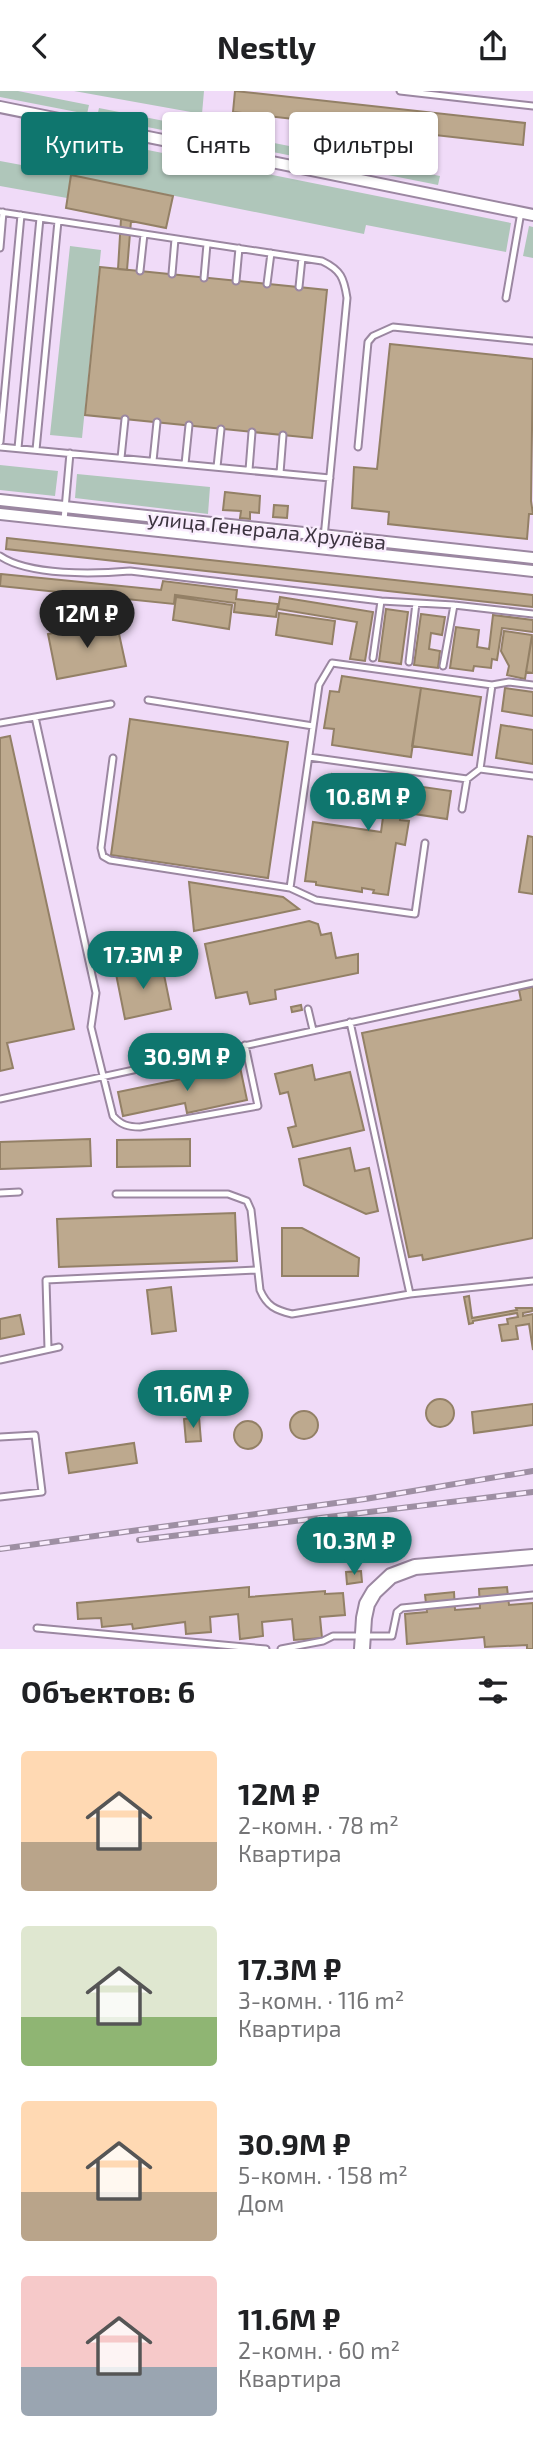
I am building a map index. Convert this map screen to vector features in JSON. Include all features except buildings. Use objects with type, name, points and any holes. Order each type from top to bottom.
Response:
[{"type":"street","points":[[0,107],[530,213]]},
{"type":"street","name":"улица Генерала Хрулёва","points":[[0,501],[533,558]]},
{"type":"street","name":"улица Генерала Хрулёва","points":[[0,514],[533,571]]},
{"type":"street","points":[[362,1642],[367,1604],[382,1584],[401,1571],[415,1567],[533,1557]]},
{"type":"lane","points":[[400,91],[533,106]]},
{"type":"lane","points":[[0,247],[2,212],[322,261],[336,268],[344,278],[347,298],[323,548]]},
{"type":"lane","points":[[506,298],[530,213]]},
{"type":"lane","points":[[21,215],[0,445],[18,449],[330,478]]},
{"type":"lane","points":[[18,449],[40,218]]},
{"type":"lane","points":[[36,450],[58,221]]},
{"type":"lane","points":[[140,271],[144,234]]},
{"type":"lane","points":[[172,274],[175,239]]},
{"type":"lane","points":[[204,278],[207,244]]},
{"type":"lane","points":[[236,281],[239,248]]},
{"type":"lane","points":[[268,284],[271,253]]},
{"type":"lane","points":[[299,287],[302,258]]},
{"type":"lane","points":[[358,447],[368,342],[381,331],[393,327],[533,341]]},
{"type":"lane","points":[[121,458],[125,419]]},
{"type":"lane","points":[[152,461],[156,422]]},
{"type":"lane","points":[[185,464],[189,425]]},
{"type":"lane","points":[[217,467],[221,429]]},
{"type":"lane","points":[[249,470],[253,432]]},
{"type":"lane","points":[[279,473],[284,435]]},
{"type":"lane","points":[[64,520],[70,453]]},
{"type":"lane","points":[[0,556],[19,566],[33,568],[92,574],[130,571],[381,601],[454,605],[533,614]]},
{"type":"lane","points":[[373,658],[381,601]]},
{"type":"lane","points":[[409,662],[416,603]]},
{"type":"lane","points":[[443,666],[454,605]]},
{"type":"lane","points":[[290,888],[319,685],[332,663],[492,685],[509,681],[533,685]]},
{"type":"lane","points":[[462,809],[467,779],[480,769],[492,685]]},
{"type":"lane","points":[[148,700],[313,726]]},
{"type":"lane","points":[[0,723],[111,704]]},
{"type":"lane","points":[[35,717],[96,993],[92,1027],[113,1116],[119,1123],[140,1127],[258,1106],[245,1045]]},
{"type":"lane","points":[[309,757],[467,779]]},
{"type":"lane","points":[[113,758],[101,848],[103,856],[110,860],[290,888],[316,899],[415,914],[425,843]]},
{"type":"lane","points":[[480,769],[533,776]]},
{"type":"lane","points":[[90,965],[158,951]]},
{"type":"lane","points":[[0,1099],[533,983]]},
{"type":"lane","points":[[308,1009],[313,1030]]},
{"type":"lane","points":[[350,1022],[410,1294]]},
{"type":"lane","points":[[0,1192],[19,1192]]},
{"type":"lane","points":[[116,1195],[238,1196],[247,1201],[251,1210],[260,1290],[265,1302],[276,1311],[292,1314],[410,1294],[533,1281]]},
{"type":"lane","points":[[48,1349],[46,1280],[257,1270]]},
{"type":"lane","points":[[0,1360],[59,1347]]},
{"type":"lane","points":[[0,1437],[35,1435],[42,1492],[0,1497]]},
{"type":"lane","points":[[281,1649],[323,1641],[332,1636],[362,1642],[392,1636],[397,1612],[401,1608],[533,1595]]},
{"type":"lane","points":[[37,1628],[266,1649]]},
{"type":"green space","points":[[0,91],[18,91],[89,105],[87,112],[77,112],[0,97]]},
{"type":"green space","points":[[74,91],[204,91],[202,112]]},
{"type":"green space","points":[[99,108],[119,112],[98,112]]},
{"type":"green space","points":[[148,118],[162,121],[162,130],[148,127]]},
{"type":"green space","points":[[275,143],[289,146],[289,155],[275,152]]},
{"type":"green space","points":[[148,150],[162,153],[162,175],[272,175],[511,223],[506,252],[366,225],[364,234],[71,175],[148,175]]},
{"type":"green space","points":[[0,161],[21,165],[21,175],[71,175],[67,198],[0,186]]},
{"type":"green space","points":[[388,175],[440,176],[438,185]]},
{"type":"green space","points":[[529,226],[533,227],[533,258],[523,256]]},
{"type":"green space","points":[[70,246],[101,250],[82,438],[50,435]]},
{"type":"green space","points":[[0,465],[58,471],[55,496],[0,490]]},
{"type":"green space","points":[[77,474],[210,487],[208,514],[75,498]]},
{"type":"railway","points":[[0,1549],[365,1499],[533,1471]]},
{"type":"railway","points":[[139,1540],[533,1492]]}]
